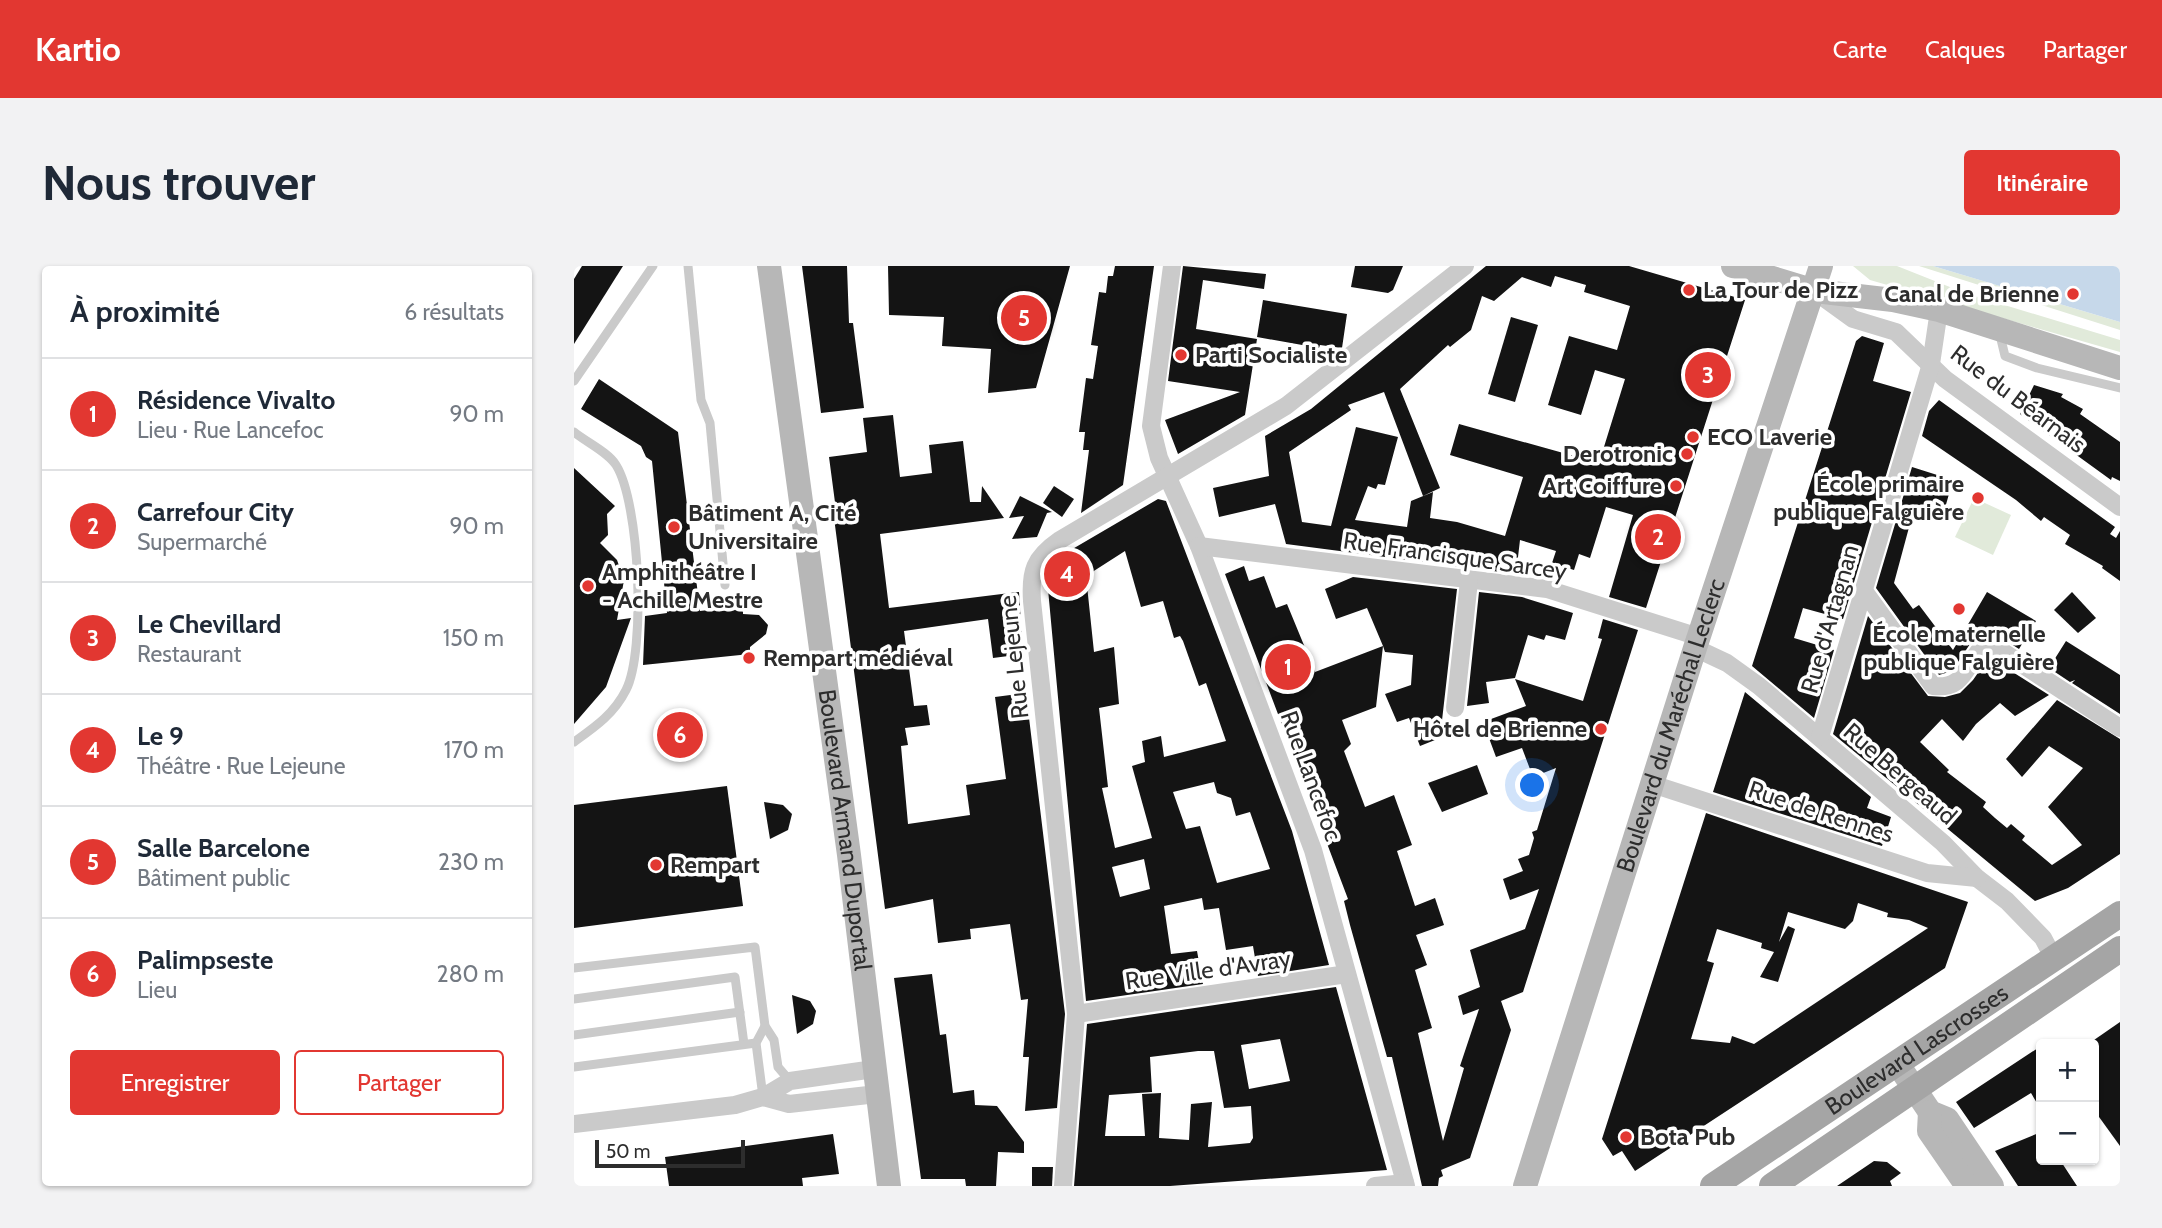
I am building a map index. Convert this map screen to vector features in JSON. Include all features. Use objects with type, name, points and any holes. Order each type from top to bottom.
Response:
[{"type":"main road","name":"Boulevard Lascrosses","points":[[1713,1186],[2120,914]]},
{"type":"main road","name":"Boulevard Lascrosses","points":[[1772,1186],[2120,949]]},
{"type":"street","name":"Boulevard Armand Duportal","points":[[769,266],[849,855],[889,1186]]},
{"type":"street","name":"Rue Lancefoc","points":[[1172,266],[1151,426],[1159,458],[1199,546],[1313,850],[1406,1185]]},
{"type":"street","name":"Rue Lejeune","points":[[1063,1186],[1076,1014],[1030,580],[1033,564],[1040,555],[1168,475],[1286,407],[1465,266]]},
{"type":"street","points":[[1733,266],[1815,291],[1893,300],[1938,310],[2120,368]]},
{"type":"street","name":"Boulevard du Maréchal Leclerc","points":[[1525,1186],[1697,643],[1815,291],[1821,266]]},
{"type":"street","name":"Rue du Béarnais","points":[[1815,291],[1853,319],[1896,332],[1945,379],[2120,507]]},
{"type":"street","name":"Rue d'Artagnan","points":[[1820,737],[1931,364],[1938,310]]},
{"type":"street","name":"Rue Francisque Sarcey","points":[[1199,546],[1547,589],[1697,643]]},
{"type":"street","points":[[1455,708],[1469,581]]},
{"type":"street","points":[[1864,591],[1933,686],[1945,687],[1955,683],[1986,644],[1994,646],[2120,728]]},
{"type":"street","name":"Rue Bergeaud","points":[[1697,643],[1727,663],[1820,737],[1943,843],[1977,878],[2032,924],[2053,957]]},
{"type":"street","name":"Rue de Rennes","points":[[1652,785],[1927,873],[1977,878]]},
{"type":"street","name":"Rue Ville d'Avray","points":[[1076,1014],[1347,974]]},
{"type":"street","points":[[1897,1063],[1930,1112],[1947,1119],[1992,1186]]},
{"type":"street","points":[[574,1124],[735,1105],[763,1097],[790,1081],[874,1069]]},
{"type":"street","points":[[763,1097],[789,1104],[877,1094]]},
{"type":"street","points":[[1930,1112],[1929,1131],[1967,1186]]},
{"type":"street","points":[[1375,1186],[1406,1185]]},
{"type":"lane","points":[[574,381],[653,266]]},
{"type":"lane","points":[[688,266],[701,400],[710,423],[725,585]]},
{"type":"lane","points":[[1999,330],[2005,356],[2037,368],[2120,388]]},
{"type":"lane","points":[[574,432],[615,464],[627,494],[634,531],[637,639],[634,666],[626,689],[612,714],[574,742]]},
{"type":"lane","points":[[574,968],[755,947],[765,1026],[774,1040],[778,1066],[790,1081]]},
{"type":"lane","points":[[574,999],[735,977],[744,1044]]},
{"type":"lane","points":[[574,1035],[740,1012]]},
{"type":"lane","points":[[763,1097],[756,1043],[765,1026]]},
{"type":"lane","points":[[574,1067],[756,1043]]},
{"type":"green space","points":[[1853,266],[1897,266],[1965,293],[2120,340],[2120,352],[1870,280]]},
{"type":"green space","points":[[1919,266],[1933,266],[2120,322],[2120,330]]},
{"type":"green space","points":[[1974,498],[2011,515],[1993,555],[1955,537]]},
{"type":"water","name":"Canal de Brienne","points":[[1933,266],[2120,266],[2120,322]]},
{"type":"building","points":[[582,266],[623,266],[574,344],[574,279]]},
{"type":"building","points":[[802,266],[847,266],[849,323],[853,323],[864,408],[821,413]]},
{"type":"building","points":[[888,266],[1070,266],[1036,388],[988,393],[991,349],[942,346],[944,317],[889,315]]},
{"type":"building","points":[[1115,266],[1154,266],[1123,485],[1081,513],[1089,450],[1083,450],[1085,432],[1079,432],[1086,378],[1093,379],[1098,346],[1091,345],[1099,292],[1106,293],[1108,276],[1113,276]]},
{"type":"building","points":[[1183,266],[1266,274],[1264,289],[1203,280],[1196,329],[1257,339],[1245,415],[1178,454],[1165,420],[1240,392],[1168,381]]},
{"type":"building","points":[[1355,266],[1403,266],[1393,290],[1388,293],[1351,287]]},
{"type":"building","points":[[1486,266],[1629,266],[1745,300],[1646,608],[1609,597],[1633,515],[1606,507],[1590,558],[1579,554],[1574,570],[1552,563],[1556,551],[1520,540],[1516,574],[1286,544],[1275,504],[1219,517],[1213,488],[1269,476],[1265,436],[1311,409]],"holes":[[[1555,276],[1586,285],[1584,292],[1630,306],[1617,350],[1569,336],[1548,405],[1581,415],[1595,370],[1625,379],[1599,463],[1459,424],[1450,455],[1523,477],[1505,536],[1457,522],[1430,518],[1433,492],[1411,501],[1407,527],[1355,520],[1368,486],[1376,489],[1378,484],[1385,485],[1398,437],[1356,427],[1331,526],[1302,522],[1289,452],[1351,410],[1348,405],[1384,392],[1423,496],[1440,488],[1400,389],[1448,345],[1450,347],[1471,330],[1482,296],[1494,301],[1522,277],[1551,287]]]},
{"type":"building","points":[[1263,300],[1347,314],[1342,348],[1320,345],[1319,348],[1257,337]]},
{"type":"building","points":[[1511,317],[1538,325],[1515,402],[1488,394]]},
{"type":"building","points":[[1862,336],[1884,343],[1873,381],[1911,392],[1843,619],[1803,608],[1794,638],[1834,650],[1814,718],[1752,666],[1856,341]]},
{"type":"building","name":"Bâtiment A, Cité Universitaire","points":[[599,379],[678,432],[700,611],[743,606],[743,614],[759,615],[768,625],[766,634],[750,647],[750,654],[643,665],[645,616],[667,613],[652,461],[646,457],[641,446],[581,409]]},
{"type":"building","points":[[2034,385],[2063,394],[2061,397],[2083,409],[2080,414],[2120,442],[2120,481],[2112,477],[2111,480],[2020,414]]},
{"type":"building","points":[[1939,400],[2115,527],[2110,534],[2116,538],[2120,531],[2120,581],[2102,568],[2103,566],[2065,544],[2070,535],[2044,517],[2041,521],[2016,500],[1922,436],[1929,411]]},
{"type":"building","points":[[893,415],[900,477],[932,473],[929,445],[963,441],[970,502],[981,502],[982,486],[1004,518],[880,534],[889,608],[1019,592],[1023,654],[993,658],[988,619],[904,631],[914,706],[927,705],[930,725],[905,728],[908,745],[901,746],[908,824],[970,815],[966,785],[1006,779],[995,697],[1026,693],[1065,1014],[1057,1108],[1025,1111],[1029,1057],[1023,1057],[1028,999],[1021,1000],[1010,924],[970,929],[971,939],[938,943],[933,899],[885,909],[833,510],[836,510],[829,457],[867,452],[863,418]]},
{"type":"building","points":[[1912,467],[1953,480],[1943,515],[1917,508],[1915,520],[1911,520],[1894,583],[1913,609],[1919,605],[1953,650],[1987,592],[2036,621],[2019,649],[1997,635],[1982,633],[1970,644],[1952,671],[1939,675],[1876,588]]},
{"type":"building","points":[[574,468],[615,506],[607,514],[608,535],[600,543],[617,560],[624,580],[617,620],[631,618],[606,687],[574,724]]},
{"type":"building","points":[[1054,486],[1074,499],[1062,517],[1043,503]]},
{"type":"building","points":[[1020,496],[1052,512],[1047,513],[1037,537],[1012,539],[1024,516],[1009,518]]},
{"type":"building","points":[[1158,499],[1166,501],[1292,831],[1329,965],[1258,976],[1253,946],[1226,950],[1219,908],[1204,910],[1202,898],[1164,906],[1171,954],[1197,951],[1203,984],[1086,1001],[1048,589],[1077,585],[1045,573],[1052,561]],"holes":[[[1125,551],[1141,607],[1163,601],[1174,638],[1180,636],[1183,641],[1199,686],[1206,683],[1226,741],[1164,757],[1161,736],[1142,741],[1145,762],[1132,766],[1152,838],[1115,848],[1102,788],[1108,787],[1099,708],[1119,704],[1114,647],[1094,652],[1086,576]],[[1214,782],[1217,793],[1231,798],[1236,816],[1250,812],[1270,869],[1217,883],[1200,826],[1186,829],[1173,792]],[[1144,859],[1150,889],[1120,897],[1112,867]]]},
{"type":"building","points":[[1244,566],[1249,581],[1264,576],[1276,608],[1287,604],[1315,672],[1383,646],[1376,707],[1342,720],[1351,744],[1344,751],[1365,807],[1394,795],[1412,845],[1397,851],[1415,906],[1435,898],[1444,925],[1416,935],[1427,965],[1415,970],[1432,1028],[1418,1033],[1443,1141],[1464,1068],[1460,1066],[1479,1009],[1463,1015],[1458,996],[1480,987],[1470,950],[1525,929],[1539,889],[1510,900],[1503,879],[1523,871],[1518,859],[1529,855],[1534,838],[1532,832],[1537,830],[1556,768],[1533,777],[1522,748],[1496,757],[1483,722],[1526,706],[1515,679],[1583,701],[1602,639],[1598,638],[1603,619],[1638,630],[1523,992],[1501,1001],[1511,1030],[1470,1158],[1441,1170],[1443,1176],[1439,1178],[1438,1186],[1422,1186],[1392,1057],[1387,1057],[1350,925],[1344,901],[1348,899],[1225,574]]},
{"type":"building","points":[[1353,577],[1457,589],[1440,738],[1420,746],[1409,718],[1397,722],[1385,694],[1411,685],[1413,655],[1385,652],[1367,608],[1336,619],[1325,589]]},
{"type":"building","points":[[1479,592],[1522,597],[1573,613],[1565,640],[1546,635],[1544,640],[1528,635],[1515,678],[1486,682],[1489,703],[1467,706]]},
{"type":"building","points":[[2072,592],[2096,618],[2078,633],[2054,610]]},
{"type":"building","points":[[1868,616],[1928,696],[1945,697],[1960,693],[1989,657],[2049,695],[2015,716],[2000,703],[1976,724],[1963,741],[1942,719],[1920,742],[1949,770],[1947,772],[1986,802],[1983,807],[2007,828],[2011,824],[2025,836],[2022,840],[2052,865],[2082,845],[2048,807],[2083,768],[2049,746],[2022,777],[2006,759],[2057,700],[2120,739],[2120,854],[2068,888],[2035,901],[1833,734]]},
{"type":"building","points":[[2066,641],[2120,675],[2120,714],[2072,683],[2075,680],[2070,682],[2049,668]]},
{"type":"building","points":[[1745,692],[1871,797],[1867,808],[1891,817],[1882,846],[1713,792]]},
{"type":"building","points":[[1477,765],[1488,794],[1442,812],[1428,783]]},
{"type":"building","name":"Rempart","points":[[727,786],[743,906],[574,928],[574,805]]},
{"type":"building","points":[[764,802],[783,805],[792,814],[788,830],[770,839]]},
{"type":"building","points":[[1706,813],[1968,902],[1945,968],[1635,1171],[1622,1151],[1613,1156],[1602,1139]],"holes":[[[1858,903],[1888,913],[1887,917],[1909,920],[1928,928],[1754,1044],[1732,1036],[1730,1043],[1691,1039],[1714,963],[1707,961],[1717,929],[1762,943],[1761,948],[1774,952],[1760,977],[1778,982],[1795,929],[1788,926],[1779,942],[1788,912],[1845,929],[1853,921]]]},
{"type":"building","points":[[932,974],[940,1035],[946,1034],[953,1093],[974,1090],[975,1105],[997,1106],[1024,1142],[1024,1153],[998,1152],[996,1186],[966,1186],[965,1179],[921,1179],[894,978]]},
{"type":"building","points":[[1336,987],[1387,1170],[1170,1186],[1074,1186],[1087,1024]],"holes":[[[1280,1039],[1290,1081],[1249,1089],[1241,1045]],[[1214,1051],[1224,1108],[1251,1106],[1253,1138],[1250,1143],[1208,1147],[1212,1102],[1191,1104],[1189,1140],[1159,1138],[1161,1093],[1142,1094],[1145,1136],[1105,1136],[1109,1095],[1152,1092],[1150,1057]]]},
{"type":"building","points":[[792,995],[810,1001],[816,1011],[813,1024],[797,1034]]},
{"type":"building","points":[[2120,1022],[2120,1146],[2099,1117],[2099,1039],[2095,1039]]},
{"type":"building","points":[[2036,1049],[2036,1102],[2031,1093],[1974,1128],[1956,1102]]},
{"type":"building","points":[[833,1134],[839,1174],[802,1178],[803,1186],[669,1186],[665,1157]]},
{"type":"building","points":[[2036,1134],[2036,1165],[2063,1165],[2077,1186],[2018,1186],[1995,1151]]},
{"type":"building","points":[[1874,1161],[1887,1162],[1901,1173],[1890,1181],[1892,1186],[1837,1186]]},
{"type":"building","points":[[1032,1167],[1053,1167],[1052,1186],[1032,1186]]},
{"type":"place","name":"La Tour de Pizz","points":[[1689,290]]},
{"type":"place","name":"Canal de Brienne","points":[[2073,294]]},
{"type":"place","name":"Salle Barcelone","points":[[1024,318]]},
{"type":"place","name":"Parti Socialiste","points":[[1181,355]]},
{"type":"place","name":"Le Chevillard","points":[[1708,375]]},
{"type":"place","name":"ECO Laverie","points":[[1693,437]]},
{"type":"place","name":"Derotronic","points":[[1687,454]]},
{"type":"place","name":"Art Coiffure","points":[[1676,486]]},
{"type":"place","name":"École primaire publique Falguière","points":[[1978,498]]},
{"type":"place","name":"Bâtiment A, Cité Universitaire","points":[[674,527]]},
{"type":"place","name":"Carrefour City","points":[[1658,537]]},
{"type":"place","name":"Le 9","points":[[1067,574]]},
{"type":"place","name":"Amphithéâtre I - Achille Mestre","points":[[588,586]]},
{"type":"place","name":"École maternelle publique Falguière","points":[[1959,609]]},
{"type":"place","name":"Rempart médiéval","points":[[749,658]]},
{"type":"place","name":"Résidence Vivalto","points":[[1288,667]]},
{"type":"place","name":"Hôtel de Brienne","points":[[1601,729]]},
{"type":"place","name":"Palimpseste","points":[[680,735]]},
{"type":"place","name":"Rempart","points":[[656,865]]},
{"type":"place","name":"Bota Pub","points":[[1626,1137]]}]
